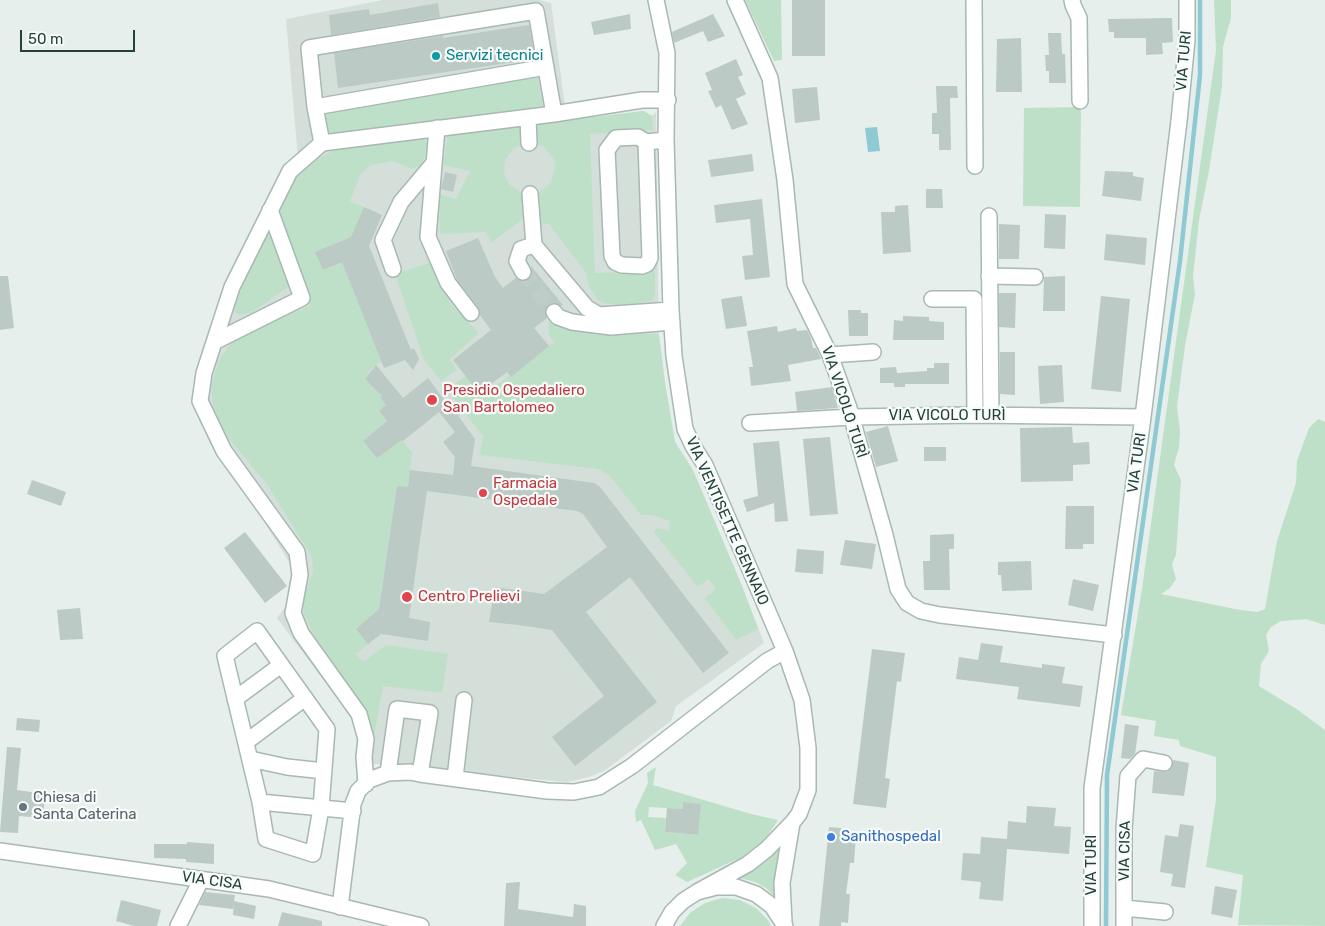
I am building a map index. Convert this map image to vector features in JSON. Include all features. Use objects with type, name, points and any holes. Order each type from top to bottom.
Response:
[{"type":"street","name":"VIA VENTISETTE GENNAIO","points":[[656,0],[667,53],[668,100],[666,140],[671,316],[674,356],[685,429],[705,465],[785,651],[802,700],[808,748],[808,790],[799,814],[792,823],[767,849],[748,864],[683,901],[672,912],[664,926]]},
{"type":"street","name":"VIA VICOLO TURÌ","points":[[735,0],[770,78],[785,180],[795,284],[830,355],[851,417],[885,535],[898,589],[907,603],[921,611],[940,615],[1114,635]]},
{"type":"street","points":[[974,0],[975,166]]},
{"type":"street","points":[[1072,0],[1079,18],[1080,101]]},
{"type":"street","name":"VIA TURI","points":[[1092,926],[1092,788],[1143,418],[1181,103],[1187,40],[1187,0]]},
{"type":"street","points":[[322,143],[315,107],[309,48],[536,11],[554,114]]},
{"type":"street","points":[[315,107],[546,67]]},
{"type":"street","points":[[366,784],[364,757],[366,739],[359,714],[300,633],[293,613],[300,575],[298,552],[224,451],[200,401],[204,373],[232,287],[290,171],[322,143],[554,114],[642,100],[668,100]]},
{"type":"street","points":[[528,117],[529,143]]},
{"type":"street","points":[[437,128],[428,237],[448,283],[471,313]]},
{"type":"street","points":[[666,140],[646,142],[638,137],[616,138],[607,150],[612,256],[615,262],[622,265],[669,265]]},
{"type":"street","points":[[646,142],[650,258],[647,264]]},
{"type":"street","points":[[393,269],[383,240],[401,202],[433,164]]},
{"type":"street","points":[[530,194],[534,245],[587,308],[599,315],[671,316]]},
{"type":"street","points":[[214,342],[302,298],[270,210]]},
{"type":"street","points":[[989,216],[990,415]]},
{"type":"street","points":[[523,272],[517,261],[521,249],[534,245]]},
{"type":"street","points":[[989,276],[1035,276]]},
{"type":"street","points":[[932,299],[974,299],[975,415]]},
{"type":"street","points":[[554,312],[558,317],[572,322],[611,327],[671,316]]},
{"type":"street","points":[[830,355],[873,352]]},
{"type":"street","name":"VIA VICOLO TURÌ","points":[[750,422],[851,417],[975,415],[1143,418]]},
{"type":"street","points":[[257,631],[305,698],[327,729],[320,812],[313,854],[266,839],[260,802],[225,656],[257,631]]},
{"type":"street","points":[[340,907],[353,804],[358,791],[369,780],[388,773],[410,772],[547,791],[574,792],[598,787],[632,766],[766,661],[785,651]]},
{"type":"street","points":[[235,699],[281,665]]},
{"type":"street","points":[[246,742],[305,698]]},
{"type":"street","points":[[455,778],[464,700]]},
{"type":"street","points":[[388,773],[397,709],[430,713],[420,774]]},
{"type":"street","points":[[250,759],[287,767],[324,771]]},
{"type":"street","name":"VIA CISA","points":[[1124,926],[1124,829],[1128,776],[1143,759],[1164,763]]},
{"type":"street","points":[[260,802],[320,812],[352,815]]},
{"type":"street","name":"VIA VENTISETTE GENNAIO","points":[[784,924],[782,883],[792,823]]},
{"type":"street","name":"VIA CISA","points":[[0,851],[269,889],[421,926]]},
{"type":"street","points":[[178,926],[200,880]]},
{"type":"street","points":[[697,892],[716,887],[736,887],[756,894],[772,906],[784,924]]},
{"type":"street","points":[[1124,908],[1164,912]]},
{"type":"shaded area","name":"Presidio Ospedaliero San Bartolomeo","points":[[383,0],[539,0],[551,3],[567,121],[644,111],[652,116],[656,112],[659,335],[675,442],[693,470],[764,643],[676,706],[671,721],[604,771],[589,777],[568,782],[421,769],[368,763],[355,759],[357,741],[355,717],[337,698],[277,618],[303,584],[197,415],[195,384],[227,286],[270,192],[298,159],[286,19]]},
{"type":"green space","points":[[745,0],[781,0],[782,60],[774,61]]},
{"type":"green space","points":[[1214,0],[1231,0],[1231,18],[1223,47],[1222,86],[1209,171],[1199,220],[1193,277],[1195,294],[1185,346],[1177,406],[1180,431],[1179,447],[1174,465],[1181,480],[1176,555],[1172,564],[1176,579],[1170,588],[1161,594],[1240,610],[1257,612],[1265,609],[1277,541],[1296,483],[1297,461],[1309,428],[1318,419],[1325,422],[1325,625],[1306,619],[1281,621],[1271,627],[1266,635],[1269,651],[1261,664],[1259,686],[1298,710],[1325,730],[1325,926],[1238,925],[1243,875],[1206,867],[1216,800],[1216,757],[1180,746],[1179,740],[1154,736],[1156,721],[1121,715],[1142,589],[1216,50]]},
{"type":"green space","points":[[537,75],[543,106],[327,138],[322,109]]},
{"type":"green space","points":[[1081,107],[1080,207],[1023,206],[1024,108]]},
{"type":"green space","points":[[643,111],[652,116],[653,130],[590,134],[595,273],[655,271],[655,296],[653,300],[639,303],[618,305],[604,303],[597,299],[588,284],[587,274],[549,224],[538,223],[538,193],[551,183],[555,167],[554,160],[549,153],[544,147],[537,144],[536,124]]},
{"type":"green space","points":[[522,125],[521,145],[514,148],[509,154],[505,161],[504,169],[505,177],[509,184],[522,193],[523,219],[491,243],[486,232],[440,234],[439,194],[456,199],[470,171],[443,165],[448,134]]},
{"type":"green space","points":[[423,138],[428,143],[422,165],[412,169],[393,161],[371,165],[361,173],[350,201],[364,207],[351,237],[316,252],[323,270],[342,262],[382,361],[371,369],[365,379],[387,391],[380,397],[386,405],[379,411],[387,421],[363,441],[377,458],[402,440],[412,453],[408,487],[397,486],[379,609],[356,629],[368,644],[356,654],[363,662],[386,645],[448,654],[442,693],[383,686],[371,755],[369,729],[363,707],[315,637],[304,615],[303,599],[313,572],[312,557],[266,483],[230,440],[214,417],[211,385],[220,358],[236,337],[310,306],[277,204],[292,179],[300,171],[335,150]]},
{"type":"green space","points":[[271,225],[291,285],[251,313],[239,315],[234,311],[243,284],[267,226]]},
{"type":"green space","points":[[432,262],[451,304],[479,333],[450,359],[457,370],[441,381],[424,360],[395,274]]},
{"type":"green space","points":[[549,319],[570,327],[605,335],[624,333],[659,335],[675,442],[693,470],[758,629],[736,640],[705,598],[716,588],[708,579],[698,587],[654,532],[657,528],[669,531],[670,521],[652,515],[641,515],[610,476],[598,469],[480,455],[483,436],[447,390],[466,376],[482,396],[554,342],[548,333]]},
{"type":"green space","points":[[656,767],[653,785],[751,814],[778,820],[763,842],[742,857],[687,882],[675,875],[687,863],[676,844],[655,850],[641,820],[636,822],[635,811],[648,783],[647,773]],"holes":[[[649,807],[683,809],[697,835],[665,832],[666,818],[648,817]]]},
{"type":"green space","points":[[786,837],[778,858],[775,897],[766,888],[755,882],[736,877]]},
{"type":"green space","points":[[722,898],[740,900],[756,908],[768,920],[771,926],[680,926],[690,913],[705,903]]},
{"type":"water","points":[[877,127],[880,151],[868,152],[865,128]]},
{"type":"building","points":[[792,0],[825,0],[825,56],[792,56]]},
{"type":"building","points":[[438,3],[440,17],[331,35],[329,15],[369,9],[370,15]]},
{"type":"building","points":[[630,14],[631,29],[594,35],[591,22]]},
{"type":"building","points":[[713,14],[725,36],[708,42],[703,31],[674,43],[672,32]]},
{"type":"building","points":[[1172,18],[1173,42],[1162,43],[1163,54],[1146,55],[1146,38],[1114,38],[1114,32],[1109,32],[1108,19]]},
{"type":"building","name":"Servizi tecnici","points":[[529,25],[535,59],[338,88],[334,53]]},
{"type":"building","points":[[1048,33],[1061,33],[1062,54],[1065,54],[1066,83],[1049,83],[1049,71],[1046,71],[1045,55],[1049,55]]},
{"type":"building","points":[[1021,38],[1022,92],[996,92],[997,39]]},
{"type":"building","points":[[736,59],[743,75],[738,77],[746,94],[736,99],[748,124],[732,130],[721,105],[716,108],[708,91],[712,90],[705,73]]},
{"type":"building","points":[[936,86],[957,86],[958,98],[950,98],[951,150],[939,150],[939,134],[932,134],[932,113],[937,113]]},
{"type":"building","points":[[817,87],[820,120],[795,123],[792,89]]},
{"type":"building","points":[[752,154],[754,171],[711,177],[708,160]]},
{"type":"building","points":[[1105,171],[1133,172],[1133,176],[1144,178],[1141,201],[1102,196]]},
{"type":"building","points":[[445,172],[457,175],[453,192],[441,189]]},
{"type":"building","points":[[926,189],[942,189],[943,208],[926,208]]},
{"type":"building","points":[[762,199],[770,277],[745,280],[742,256],[753,255],[750,219],[716,223],[714,205]]},
{"type":"building","points":[[908,205],[911,252],[883,254],[881,212],[895,212],[895,206]]},
{"type":"building","points":[[364,207],[382,215],[369,246],[411,350],[414,348],[419,359],[413,370],[405,360],[384,368],[342,262],[323,270],[315,252],[351,237]]},
{"type":"building","points":[[1045,214],[1066,215],[1065,249],[1044,248]]},
{"type":"building","points":[[999,224],[1020,225],[1019,259],[999,259]]},
{"type":"building","points":[[1106,234],[1147,238],[1145,265],[1104,260]]},
{"type":"building","points":[[478,238],[495,277],[503,288],[516,278],[522,281],[528,280],[532,273],[531,266],[563,305],[549,304],[545,309],[547,318],[534,328],[549,346],[511,377],[507,372],[479,393],[453,360],[491,330],[480,315],[478,307],[457,280],[446,251]]},
{"type":"building","points":[[0,276],[8,276],[14,328],[0,330]]},
{"type":"building","points":[[1065,276],[1065,311],[1043,311],[1044,277]]},
{"type":"building","points":[[999,293],[1016,293],[1015,328],[999,327]]},
{"type":"building","points":[[742,296],[747,326],[726,329],[721,299]]},
{"type":"building","points":[[1101,296],[1130,299],[1121,392],[1091,389]]},
{"type":"building","points":[[848,310],[861,310],[861,313],[868,313],[868,336],[849,336]]},
{"type":"building","points":[[903,316],[929,317],[929,321],[944,322],[944,340],[893,340],[894,320],[903,321]]},
{"type":"building","points":[[777,326],[778,332],[796,328],[797,331],[807,330],[813,348],[816,348],[821,359],[788,365],[791,381],[751,386],[749,367],[753,367],[747,331]]},
{"type":"building","points":[[1000,352],[1015,352],[1015,395],[1000,394]]},
{"type":"building","points":[[934,363],[949,363],[949,384],[905,384],[905,387],[894,387],[894,383],[880,383],[880,368],[896,367],[897,373],[927,371],[927,368],[934,368]]},
{"type":"building","points":[[376,365],[403,398],[428,378],[450,408],[460,412],[459,417],[475,439],[471,466],[594,483],[600,487],[729,653],[703,673],[630,577],[586,612],[657,702],[575,766],[552,737],[604,696],[552,630],[489,622],[495,587],[544,594],[607,547],[583,514],[577,511],[427,491],[409,618],[430,622],[428,641],[381,634],[368,644],[356,629],[379,609],[397,486],[408,487],[410,470],[453,475],[455,457],[443,442],[455,432],[439,412],[403,441],[377,458],[363,441],[387,421],[379,411],[386,405],[380,397],[382,396],[365,379]]},
{"type":"building","points":[[1062,365],[1064,402],[1040,404],[1038,366]]},
{"type":"building","points":[[832,387],[838,408],[797,411],[795,392]]},
{"type":"building","points":[[888,426],[898,461],[876,467],[866,432]]},
{"type":"building","points":[[1072,427],[1073,443],[1089,442],[1090,464],[1073,465],[1073,481],[1021,482],[1020,428]]},
{"type":"building","points":[[830,437],[838,514],[810,516],[803,439]]},
{"type":"building","points":[[779,441],[788,521],[775,522],[774,503],[747,512],[743,500],[758,496],[753,443]]},
{"type":"building","points":[[924,447],[946,447],[946,461],[924,461]]},
{"type":"building","points":[[32,480],[66,492],[61,506],[27,494]]},
{"type":"building","points":[[1066,506],[1094,506],[1094,544],[1083,544],[1083,549],[1065,549]]},
{"type":"building","points":[[245,532],[287,586],[265,603],[224,548]]},
{"type":"building","points":[[954,534],[954,549],[949,549],[950,590],[924,590],[923,561],[930,561],[930,535]]},
{"type":"building","points":[[845,540],[876,544],[872,569],[840,565]]},
{"type":"building","points":[[797,549],[824,551],[823,574],[795,572]]},
{"type":"building","points":[[1031,561],[1032,590],[1002,591],[1001,575],[998,575],[998,562]]},
{"type":"building","points":[[1073,579],[1099,585],[1093,611],[1068,605]]},
{"type":"building","points":[[80,608],[83,639],[60,640],[57,610]]},
{"type":"building","points":[[981,643],[1003,646],[1000,662],[1042,668],[1042,664],[1065,667],[1062,683],[1083,686],[1080,707],[1017,699],[1019,687],[956,679],[959,657],[978,660]]},
{"type":"building","points":[[872,649],[905,653],[901,682],[897,681],[885,778],[890,779],[886,808],[853,804]]},
{"type":"building","points":[[17,718],[40,720],[39,732],[16,730]]},
{"type":"building","points":[[1125,724],[1139,726],[1135,754],[1130,759],[1121,758]]},
{"type":"building","name":"Chiesa di Santa Caterina","points":[[7,747],[21,748],[17,790],[45,794],[43,818],[19,816],[18,833],[0,832]]},
{"type":"building","points":[[1173,760],[1189,763],[1184,796],[1152,793],[1154,771],[1167,772],[1171,769]]},
{"type":"building","points":[[683,802],[701,804],[698,835],[665,832],[667,808],[683,809]]},
{"type":"building","points":[[1027,806],[1056,808],[1054,826],[1071,827],[1069,854],[1007,849],[1003,901],[979,899],[981,882],[961,880],[963,853],[980,854],[981,837],[1007,839],[1008,821],[1026,823]]},
{"type":"building","points":[[1180,824],[1194,826],[1185,888],[1171,886],[1173,874],[1160,872],[1165,835],[1178,837]]},
{"type":"building","points":[[829,827],[849,829],[849,834],[856,835],[854,863],[850,863],[846,894],[850,894],[848,923],[841,922],[841,926],[819,926]]},
{"type":"building","points":[[187,842],[214,844],[214,864],[186,862],[186,859],[154,858],[154,844],[187,844]]},
{"type":"building","points":[[520,882],[518,909],[573,917],[574,904],[586,906],[586,926],[504,926],[506,883]]},
{"type":"building","points":[[1215,886],[1237,890],[1232,918],[1211,914]]},
{"type":"building","points":[[205,892],[235,895],[234,901],[256,906],[254,919],[233,915],[234,903],[233,909],[199,905]]},
{"type":"building","points":[[121,900],[161,910],[157,926],[134,926],[116,921]]},
{"type":"building","points":[[282,912],[322,921],[322,926],[278,926]]},
{"type":"waterway","points":[[1106,926],[1107,775],[1180,261],[1200,75],[1200,0]]},
{"type":"tunnel","points":[[523,272],[554,312]]},
{"type":"place","name":"Servizi tecnici","points":[[436,56]]},
{"type":"place","name":"Presidio Ospedaliero San Bartolomeo","points":[[432,400]]},
{"type":"place","name":"Farmacia Ospedale","points":[[483,493]]},
{"type":"place","name":"Centro Prelievi","points":[[407,597]]},
{"type":"place","name":"Chiesa di Santa Caterina","points":[[23,807]]},
{"type":"place","name":"Sanithospedal","points":[[831,837]]}]
